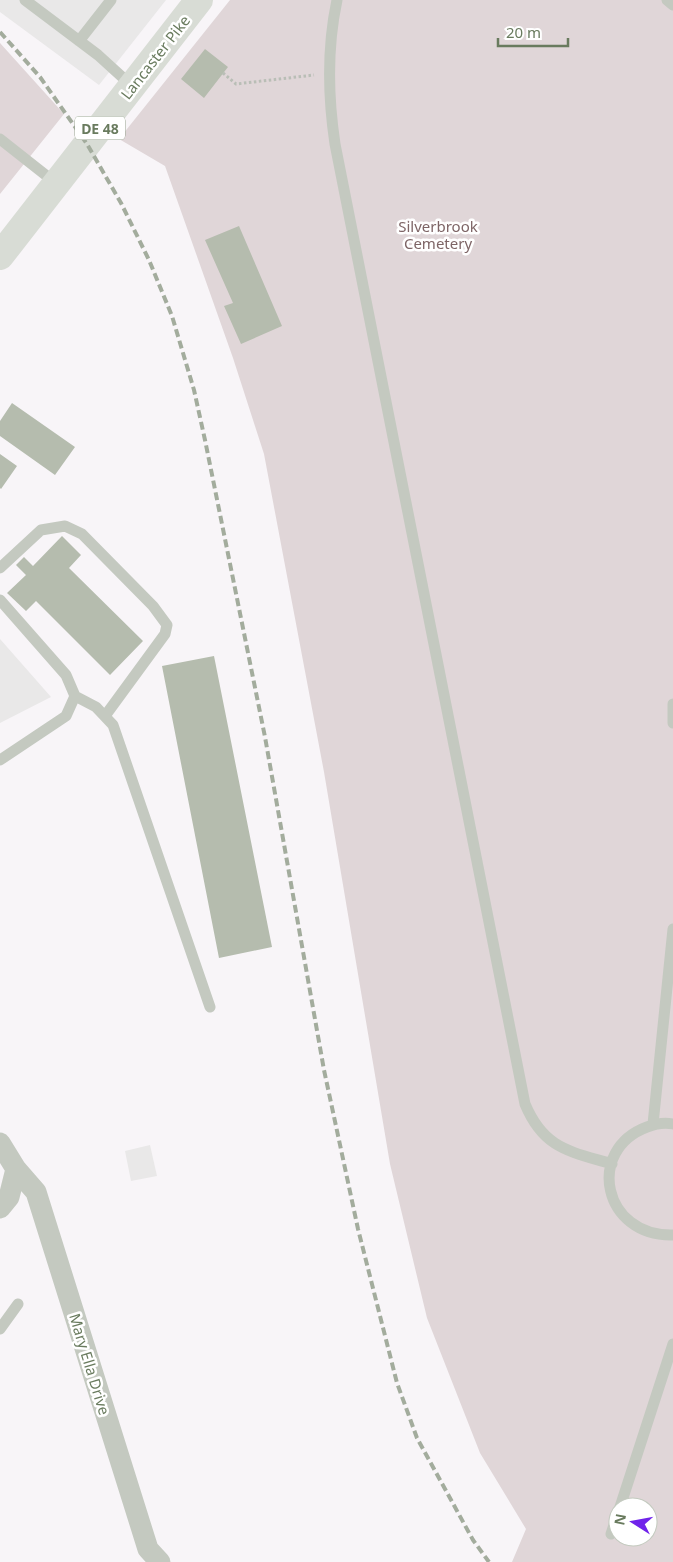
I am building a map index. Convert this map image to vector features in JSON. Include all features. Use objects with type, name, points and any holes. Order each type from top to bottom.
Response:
[{"type":"main road","name":"Lancaster Pike","points":[[0,256],[199,0]]},
{"type":"street","name":"Mary Ella Drive","points":[[0,1143],[16,1169],[36,1192],[148,1549],[160,1562]]},
{"type":"street","points":[[0,1208],[9,1197],[16,1169]]},
{"type":"lane","points":[[25,0],[98,55],[132,86]]},
{"type":"lane","points":[[78,41],[111,0]]},
{"type":"lane","points":[[337,0],[330,74],[331,116],[335,144],[525,1104],[534,1122],[547,1139],[573,1152],[612,1164]]},
{"type":"lane","points":[[667,0],[673,5]]},
{"type":"lane","points":[[0,139],[57,184]]},
{"type":"lane","points":[[0,568],[41,530],[66,526],[82,534],[153,606],[167,625],[165,634],[105,716]]},
{"type":"lane","points":[[0,600],[66,675],[75,696],[96,707],[113,725],[210,1007]]},
{"type":"lane","points":[[0,760],[66,716],[75,696]]},
{"type":"lane","points":[[673,704],[673,723]]},
{"type":"lane","points":[[653,1124],[673,929]]},
{"type":"lane","points":[[673,1124],[653,1124],[638,1130],[627,1138],[620,1146],[612,1164],[609,1182],[616,1207],[626,1219],[646,1232],[673,1235]]},
{"type":"lane","points":[[0,1328],[18,1304]]},
{"type":"lane","points":[[623,1497],[673,1344]]},
{"type":"path","points":[[223,73],[236,84],[330,74]]},
{"type":"shaded area","points":[[0,0],[166,0],[99,85],[0,12]]},
{"type":"shaded area","points":[[0,639],[51,697],[0,723]]},
{"type":"shaded area","points":[[150,1145],[157,1176],[131,1181],[125,1151]]},
{"type":"green space","name":"Silverbrook Cemetery","points":[[230,0],[673,0],[673,1562],[512,1562],[526,1529],[480,1453],[427,1318],[390,1164],[324,772],[264,454],[233,358],[165,166],[119,139]]},
{"type":"green space","points":[[0,43],[64,114],[0,194]]},
{"type":"building","points":[[205,49],[228,67],[204,98],[181,79]]},
{"type":"building","points":[[239,226],[282,326],[241,344],[224,306],[233,303],[205,240]]},
{"type":"building","points":[[12,403],[75,447],[55,475],[0,436],[0,421]]},
{"type":"building","points":[[0,454],[17,466],[1,489],[0,488]]},
{"type":"building","points":[[62,536],[81,555],[69,568],[143,641],[110,675],[36,601],[26,611],[7,593],[26,575],[16,565],[24,557],[33,566]]},
{"type":"building","points":[[214,656],[272,947],[219,958],[162,666]]},
{"type":"railway","points":[[0,32],[40,77],[87,144],[121,203],[149,260],[172,316],[194,390],[265,737],[324,1070],[358,1229],[397,1383],[417,1438],[473,1540],[489,1562]]}]
